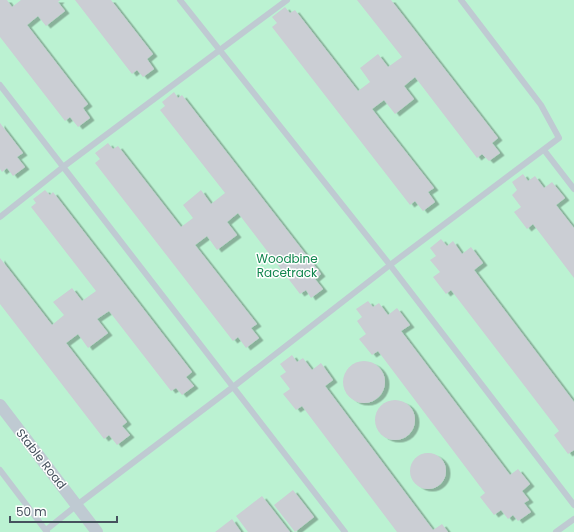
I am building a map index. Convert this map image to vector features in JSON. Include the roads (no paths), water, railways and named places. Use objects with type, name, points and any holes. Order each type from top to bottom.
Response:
[{"type":"street","name":"Stable Road","points":[[0,405],[98,532]]},
{"type":"lane","points":[[180,0],[390,266],[574,504]]},
{"type":"lane","points":[[0,217],[287,0]]},
{"type":"lane","points":[[0,470],[47,531],[77,505],[559,138],[541,105],[461,0]]},
{"type":"lane","points":[[0,86],[345,532]]},
{"type":"lane","points":[[544,150],[574,189]]},
{"type":"lane","points":[[556,532],[574,519]]},
{"type":"park label","name":"Woodbine Racetrack","points":[[287,266]]}]
